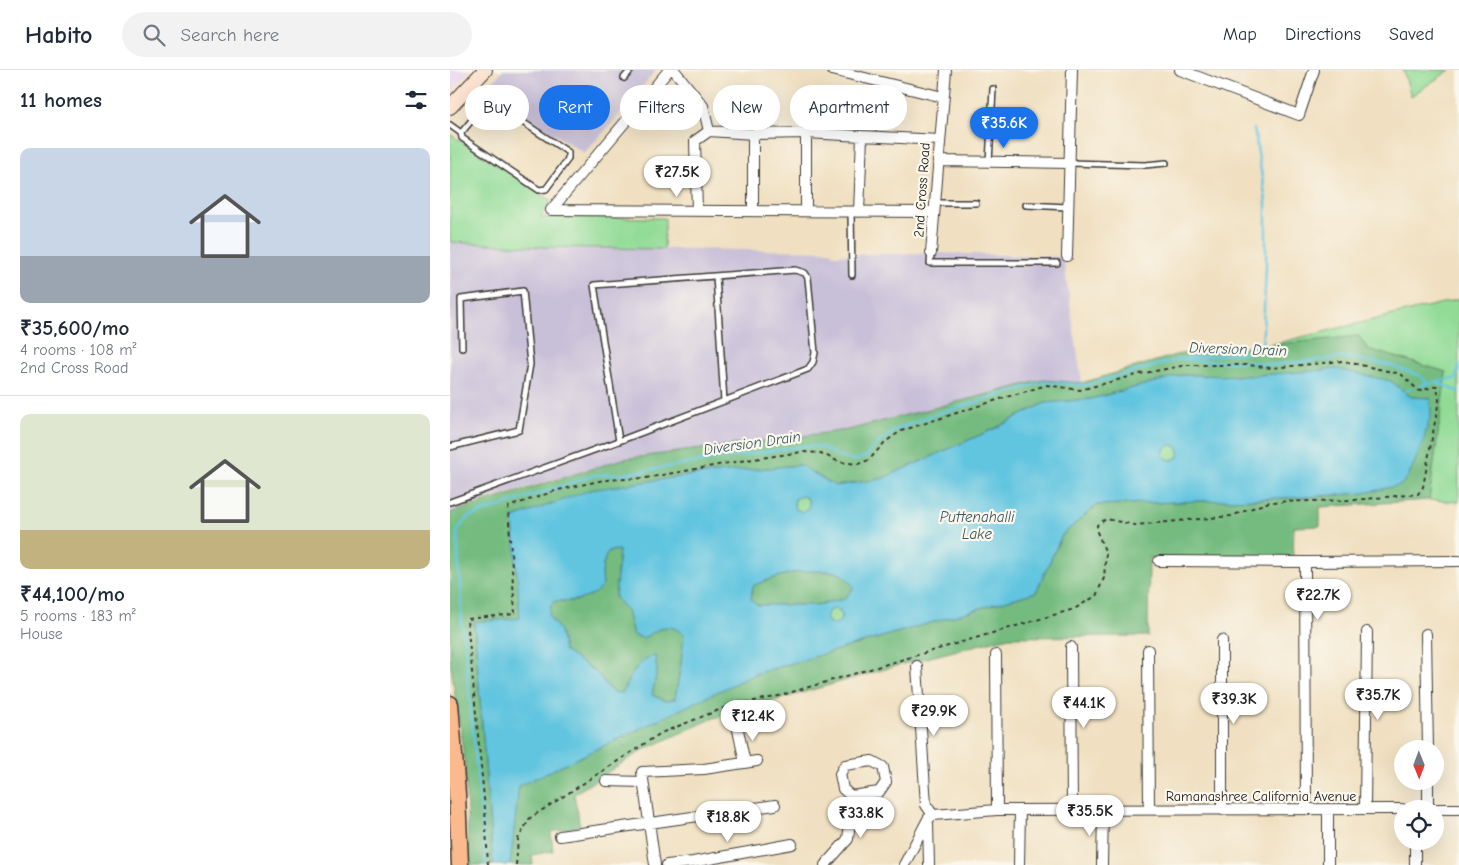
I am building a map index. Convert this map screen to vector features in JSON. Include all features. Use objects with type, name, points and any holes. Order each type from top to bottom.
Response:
[{"type":"main road","points":[[471,85],[485,70]]},
{"type":"main road","points":[[450,108],[465,92]]},
{"type":"main road","points":[[450,704],[460,865]]},
{"type":"street","points":[[669,70],[551,210],[855,212],[934,208]]},
{"type":"street","points":[[674,70],[704,106],[709,131]]},
{"type":"street","points":[[832,70],[943,97]]},
{"type":"street","name":"2nd Cross Road","points":[[931,253],[946,70]]},
{"type":"street","points":[[1067,256],[1072,70]]},
{"type":"street","points":[[1180,70],[1299,115],[1314,70]]},
{"type":"street","points":[[697,211],[695,141],[709,131],[752,134],[806,133],[939,140]]},
{"type":"street","points":[[806,133],[806,211]]},
{"type":"street","points":[[752,134],[753,211]]},
{"type":"street","points":[[855,212],[862,136]]},
{"type":"street","points":[[938,161],[1069,163]]},
{"type":"street","points":[[1159,561],[1459,561]]},
{"type":"street","points":[[1306,562],[1306,809]]},
{"type":"street","points":[[1365,809],[1367,632]]},
{"type":"street","points":[[1426,634],[1428,740]]},
{"type":"street","points":[[1222,640],[1222,810]]},
{"type":"street","points":[[1071,647],[1072,810]]},
{"type":"street","points":[[1148,650],[1149,810]]},
{"type":"street","points":[[996,655],[997,810]]},
{"type":"street","points":[[917,666],[926,805],[931,817],[928,865]]},
{"type":"street","points":[[737,725],[745,763]]},
{"type":"street","points":[[655,865],[642,772],[704,769],[757,761]]},
{"type":"street","points":[[825,865],[848,839],[852,807],[851,796],[843,790],[840,774],[845,765],[872,761],[883,767],[886,782],[880,792],[851,796]]},
{"type":"street","points":[[606,781],[643,782]]},
{"type":"street","points":[[560,836],[775,805]]},
{"type":"street","points":[[1328,809],[1328,865]]},
{"type":"street","name":"Ramanashree California Avenue","points":[[931,817],[997,810],[1394,809]]},
{"type":"street","points":[[1444,809],[1459,809]]},
{"type":"street","points":[[1019,865],[1020,810]]},
{"type":"street","points":[[1102,865],[1103,810]]},
{"type":"street","points":[[904,865],[931,817]]},
{"type":"street","points":[[667,865],[792,844]]},
{"type":"street","points":[[1415,850],[1415,865]]},
{"type":"lane","points":[[624,78],[631,70]]},
{"type":"lane","points":[[988,162],[993,89]]},
{"type":"lane","points":[[450,125],[461,133],[462,138],[538,190],[546,189],[568,159],[568,152],[529,126]]},
{"type":"lane","points":[[461,133],[465,128]]},
{"type":"lane","points":[[1069,163],[1166,163]]},
{"type":"lane","points":[[934,208],[976,203]]},
{"type":"lane","points":[[1026,205],[1068,207]]},
{"type":"lane","points":[[852,275],[855,212]]},
{"type":"lane","points":[[931,253],[930,263],[1057,263]]},
{"type":"lane","points":[[450,502],[619,441],[808,370],[813,362],[814,352],[808,278],[805,273],[795,270],[594,285],[619,441]]},
{"type":"lane","points":[[716,276],[724,401]]},
{"type":"lane","points":[[450,448],[519,430],[530,364],[523,291],[462,299],[462,348]]},
{"type":"path","points":[[488,865],[485,809],[467,618],[515,614],[508,507],[558,490],[604,480],[646,478],[802,452],[821,453],[839,462],[858,464],[870,460],[885,442],[901,431],[1003,398],[1047,385],[1080,390],[1140,374],[1187,365],[1249,365],[1271,368],[1343,362],[1402,374],[1419,391],[1437,386],[1438,400],[1423,487],[1418,494],[1354,500],[1269,502],[1230,516],[1135,525],[1106,519],[1096,525],[1096,532],[1106,553],[1104,578],[1096,596],[1081,605],[1065,612],[775,697],[730,706],[661,733],[530,818],[518,839],[516,865]]},
{"type":"shaded area","points":[[450,70],[470,70],[450,93]]},
{"type":"shaded area","points":[[503,70],[656,70],[644,85],[620,85],[620,113],[610,125],[610,85],[539,85],[539,124],[529,118],[529,85],[490,85]]},
{"type":"shaded area","points":[[548,130],[605,130],[584,153]]},
{"type":"shaded area","points":[[450,242],[544,247],[832,251],[833,255],[936,253],[1063,257],[1082,383],[1043,380],[848,430],[623,459],[450,512]]},
{"type":"green space","points":[[1403,70],[1450,70],[1411,96]]},
{"type":"green space","points":[[450,134],[551,201],[540,217],[665,218],[664,249],[544,247],[450,242]]},
{"type":"green space","points":[[1459,299],[1459,502],[1429,500],[1446,372],[1368,349],[1265,346]]},
{"type":"green space","points":[[1359,336],[1368,349],[1446,372],[1429,500],[1320,507],[1320,526],[1294,527],[1293,558],[1149,558],[1148,636],[1009,637],[903,664],[714,718],[641,751],[574,794],[580,826],[551,832],[553,851],[532,855],[533,865],[510,865],[518,786],[755,674],[1036,592],[1062,535],[1097,505],[1364,493],[1430,398],[1411,397],[1391,381],[1182,375],[1091,399],[1045,403],[996,428],[882,479],[835,486],[800,465],[685,476],[520,619],[474,623],[493,865],[469,865],[465,765],[450,661],[450,513],[623,459],[848,430],[1043,380],[1082,383],[1179,354]]},
{"type":"green space","points":[[1171,444],[1177,446],[1179,452],[1177,458],[1171,460],[1165,458],[1163,452],[1165,446]]},
{"type":"green space","points":[[802,496],[808,498],[810,504],[808,510],[802,512],[796,510],[794,504],[796,498]]},
{"type":"green space","points":[[619,550],[615,598],[627,610],[633,635],[643,638],[670,626],[677,628],[684,635],[675,699],[665,701],[652,695],[657,671],[655,656],[636,668],[621,693],[612,692],[597,673],[564,651],[560,631],[549,616],[551,605],[555,601],[576,601],[603,585],[603,563],[609,551]]},
{"type":"green space","points":[[806,571],[836,572],[846,576],[854,588],[844,599],[817,605],[757,605],[751,599],[753,586],[779,576]]},
{"type":"green space","points":[[834,608],[840,610],[842,616],[840,622],[834,624],[828,622],[826,616],[828,610]]},
{"type":"water","name":"Puttenahalli Lake","points":[[1336,369],[1391,381],[1411,397],[1430,398],[1431,413],[1423,443],[1408,477],[1401,485],[1364,493],[1097,505],[1062,535],[1036,592],[755,674],[519,786],[510,865],[493,865],[474,622],[520,618],[513,518],[590,490],[685,476],[800,465],[835,486],[881,479],[996,428],[1045,403],[1091,399],[1182,375],[1248,376]],"holes":[[[1170,445],[1176,446],[1179,451],[1178,457],[1172,460],[1167,459],[1163,454],[1165,448]],[[801,496],[807,498],[809,503],[808,509],[803,512],[797,510],[794,505],[795,499]],[[619,550],[615,598],[627,610],[633,635],[643,638],[659,629],[668,627],[678,630],[684,635],[675,699],[665,701],[652,695],[657,671],[655,656],[643,661],[639,665],[622,693],[612,692],[597,673],[564,651],[560,631],[549,616],[551,605],[555,601],[581,599],[598,590],[603,585],[602,576],[605,559],[609,551]],[[828,571],[839,573],[854,588],[844,599],[817,605],[757,605],[751,599],[753,586],[780,576],[799,572]],[[833,609],[839,610],[842,615],[840,621],[835,624],[829,623],[826,618],[828,612]]]},
{"type":"waterway","points":[[1187,358],[1262,351],[1266,266],[1266,201],[1254,129]]},
{"type":"waterway","name":"Diversion Drain","points":[[485,865],[461,610],[457,531],[468,517],[595,475],[623,474],[802,446],[822,447],[839,457],[856,460],[866,456],[877,444],[895,430],[930,416],[1044,382],[1086,385],[1180,359],[1252,362],[1270,365],[1346,357],[1389,365],[1421,376],[1427,384]]},
{"type":"waterway","points":[[1420,386],[1448,379],[1456,379],[1459,365]]},
{"type":"waterway","points":[[1437,382],[1459,391]]},
{"type":"waterway","points":[[1404,392],[1410,389]]}]
